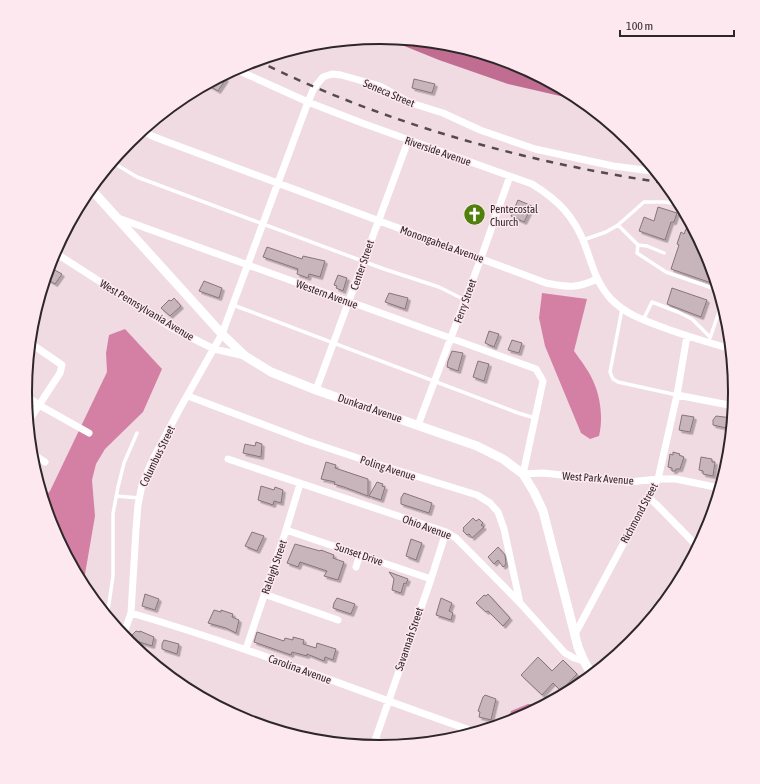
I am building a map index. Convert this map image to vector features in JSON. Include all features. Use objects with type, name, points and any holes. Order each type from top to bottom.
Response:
[{"type":"main road","name":"Dunkard Avenue","points":[[95,193],[222,334],[245,356],[271,372],[316,390],[477,446],[504,459],[523,474],[534,492],[543,512],[575,634],[584,662],[589,670]]},
{"type":"street","name":"Riverside Avenue","points":[[242,72],[308,102],[408,140],[532,184],[550,195],[575,223],[583,240],[597,279]]},
{"type":"street","name":"Seneca Street","points":[[222,334],[308,102],[314,88],[323,77],[332,74],[341,75],[380,86],[411,102],[443,113],[480,130],[535,149],[614,166],[648,170]]},
{"type":"street","name":"Monongahela Avenue","points":[[147,133],[546,283],[565,287],[582,286],[597,279]]},
{"type":"street","name":"Center Street","points":[[316,390],[350,302],[378,220],[408,140]]},
{"type":"street","name":"Ferry Street","points":[[418,425],[481,258],[510,176]]},
{"type":"street","name":"Western Avenue","points":[[118,218],[536,369],[543,381],[535,418]]},
{"type":"street","name":"West Pennsylvania Avenue","points":[[60,256],[172,328],[214,349],[245,356]]},
{"type":"street","points":[[597,279],[611,299],[622,309],[643,321],[687,336],[709,340],[725,347]]},
{"type":"street","name":"Columbus Street","points":[[125,629],[131,613],[136,529],[139,498],[142,485],[152,461],[222,334]]},
{"type":"street","name":"Richmond Street","points":[[575,634],[658,479],[677,395],[687,336]]},
{"type":"street","points":[[33,414],[60,373],[62,366],[35,347]]},
{"type":"street","points":[[677,395],[727,405]]},
{"type":"street","name":"Poling Avenue","points":[[188,396],[314,443],[407,474],[470,492],[484,499],[498,512],[504,529],[520,603]]},
{"type":"street","points":[[32,401],[89,432]]},
{"type":"street","points":[[523,474],[535,418]]},
{"type":"street","points":[[39,458],[45,462]]},
{"type":"street","name":"Ohio Avenue","points":[[228,459],[446,532],[456,538],[520,603],[565,653],[584,662]]},
{"type":"street","name":"West Park Avenue","points":[[523,474],[543,473],[629,482],[676,479],[715,487]]},
{"type":"street","name":"Raleigh Street","points":[[246,649],[300,484]]},
{"type":"street","points":[[648,497],[694,543]]},
{"type":"street","name":"Sunset Drive","points":[[286,530],[431,579]]},
{"type":"street","name":"Savannah Street","points":[[375,740],[446,532]]},
{"type":"street","points":[[356,567],[360,554]]},
{"type":"street","points":[[264,594],[338,620]]},
{"type":"street","name":"Carolina Avenue","points":[[131,613],[246,649],[461,730]]},
{"type":"lane","points":[[117,165],[137,177],[262,224],[439,287],[465,300]]},
{"type":"lane","points":[[583,240],[606,232],[618,225],[644,202],[671,203]]},
{"type":"lane","points":[[618,225],[638,244],[647,246],[664,254]]},
{"type":"lane","points":[[638,244],[637,253],[666,272],[712,288]]},
{"type":"lane","points":[[643,321],[652,302],[692,319],[709,340]]},
{"type":"lane","points":[[233,305],[535,418]]},
{"type":"lane","points":[[622,309],[610,372],[613,379],[618,382],[677,395]]},
{"type":"lane","points":[[709,340],[718,313]]},
{"type":"lane","points":[[108,609],[113,576],[113,522],[116,496],[124,463],[137,433]]},
{"type":"lane","points":[[116,496],[139,498]]},
{"type":"shaded area","points":[[402,45],[448,51],[492,62],[534,80],[563,97],[508,84],[439,60]]},
{"type":"shaded area","points":[[542,293],[587,299],[574,351],[590,375],[596,389],[600,403],[601,416],[599,436],[590,439],[581,433],[545,346],[539,318]]},
{"type":"shaded area","points":[[125,329],[162,369],[143,412],[105,449],[96,464],[92,480],[95,516],[85,575],[58,525],[47,494],[50,491],[107,372],[106,353],[109,335]]},
{"type":"shaded area","points":[[528,704],[533,704],[510,715],[511,711]]},
{"type":"building","points":[[414,79],[435,84],[432,93],[412,88]]},
{"type":"building","points":[[225,81],[218,91],[212,88]]},
{"type":"building","points":[[518,200],[532,206],[524,222],[511,216]]},
{"type":"building","points":[[658,207],[677,213],[674,222],[671,222],[665,240],[639,231],[644,217],[654,221]]},
{"type":"building","points":[[686,229],[687,229],[702,259],[711,283],[671,269],[679,245],[677,244],[681,232],[684,234]]},
{"type":"building","points":[[267,247],[302,259],[303,256],[325,261],[320,277],[309,274],[308,278],[297,274],[298,269],[263,257]]},
{"type":"building","points":[[54,270],[62,274],[55,284],[50,281]]},
{"type":"building","points":[[338,275],[347,278],[343,291],[336,288],[337,286],[334,285]]},
{"type":"building","points":[[204,281],[222,288],[219,298],[199,291]]},
{"type":"building","points":[[672,288],[707,300],[701,317],[667,304]]},
{"type":"building","points":[[389,293],[408,298],[405,309],[385,302]]},
{"type":"building","points":[[174,298],[181,306],[170,316],[161,308],[169,300],[171,301]]},
{"type":"building","points":[[489,331],[499,334],[494,347],[485,343]]},
{"type":"building","points":[[512,340],[522,343],[519,353],[508,350]]},
{"type":"building","points":[[452,351],[463,353],[458,371],[447,367]]},
{"type":"building","points":[[478,361],[489,364],[484,381],[473,377]]},
{"type":"building","points":[[682,415],[694,417],[690,432],[679,430]]},
{"type":"building","points":[[716,416],[727,417],[726,428],[713,425],[713,420]]},
{"type":"building","points":[[256,442],[262,444],[261,457],[243,453],[245,444],[255,446]]},
{"type":"building","points":[[673,452],[684,457],[680,469],[676,469],[675,471],[672,471],[672,468],[668,467],[670,454],[673,455]]},
{"type":"building","points":[[701,457],[712,459],[712,462],[715,462],[713,476],[703,474],[703,471],[699,470]]},
{"type":"building","points":[[326,462],[336,465],[335,468],[368,479],[368,496],[334,484],[335,482],[321,479]]},
{"type":"building","points":[[377,482],[383,484],[382,486],[385,487],[381,500],[369,496]]},
{"type":"building","points":[[261,486],[274,490],[275,487],[283,490],[281,503],[274,501],[273,505],[258,500]]},
{"type":"building","points":[[404,493],[432,503],[429,513],[401,504],[401,498]]},
{"type":"building","points":[[473,518],[476,521],[479,519],[483,523],[481,525],[484,527],[472,538],[469,534],[467,535],[463,531],[463,528]]},
{"type":"building","points":[[252,532],[264,536],[257,551],[245,546]]},
{"type":"building","points":[[411,539],[422,543],[416,560],[406,556]]},
{"type":"building","points":[[295,544],[321,550],[334,555],[333,558],[344,562],[338,580],[324,576],[327,571],[300,562],[298,567],[287,563]]},
{"type":"building","points":[[498,547],[505,555],[506,564],[503,567],[498,560],[494,564],[488,557]]},
{"type":"building","points":[[389,572],[408,579],[406,584],[404,583],[401,593],[392,590],[394,579]]},
{"type":"building","points":[[145,594],[159,599],[155,610],[142,606]]},
{"type":"building","points":[[488,594],[510,618],[503,626],[488,611],[486,612],[476,603],[484,595],[486,596]]},
{"type":"building","points":[[337,598],[355,604],[351,614],[333,608]]},
{"type":"building","points":[[441,598],[452,603],[449,611],[453,613],[451,620],[436,615]]},
{"type":"building","points":[[214,610],[221,612],[221,610],[233,614],[232,617],[239,620],[236,633],[226,628],[208,623]]},
{"type":"building","points":[[136,631],[140,631],[154,637],[152,646],[138,641],[132,635]]},
{"type":"building","points":[[257,632],[284,641],[285,638],[293,640],[293,637],[304,640],[303,644],[316,648],[317,643],[336,649],[333,660],[325,657],[324,661],[307,654],[307,656],[292,652],[291,655],[254,642]]},
{"type":"building","points":[[164,640],[179,644],[177,654],[162,649]]},
{"type":"building","points":[[538,657],[552,671],[563,660],[577,674],[567,685],[560,690],[553,683],[542,695],[521,675]]},
{"type":"building","points":[[485,695],[496,699],[491,720],[479,717],[480,712],[478,711]]},
{"type":"railway","points":[[264,64],[305,83],[354,103],[405,122],[456,138],[560,164],[657,182]]},
{"type":"place","name":"Pentecostal Church","points":[[475,215]]}]
